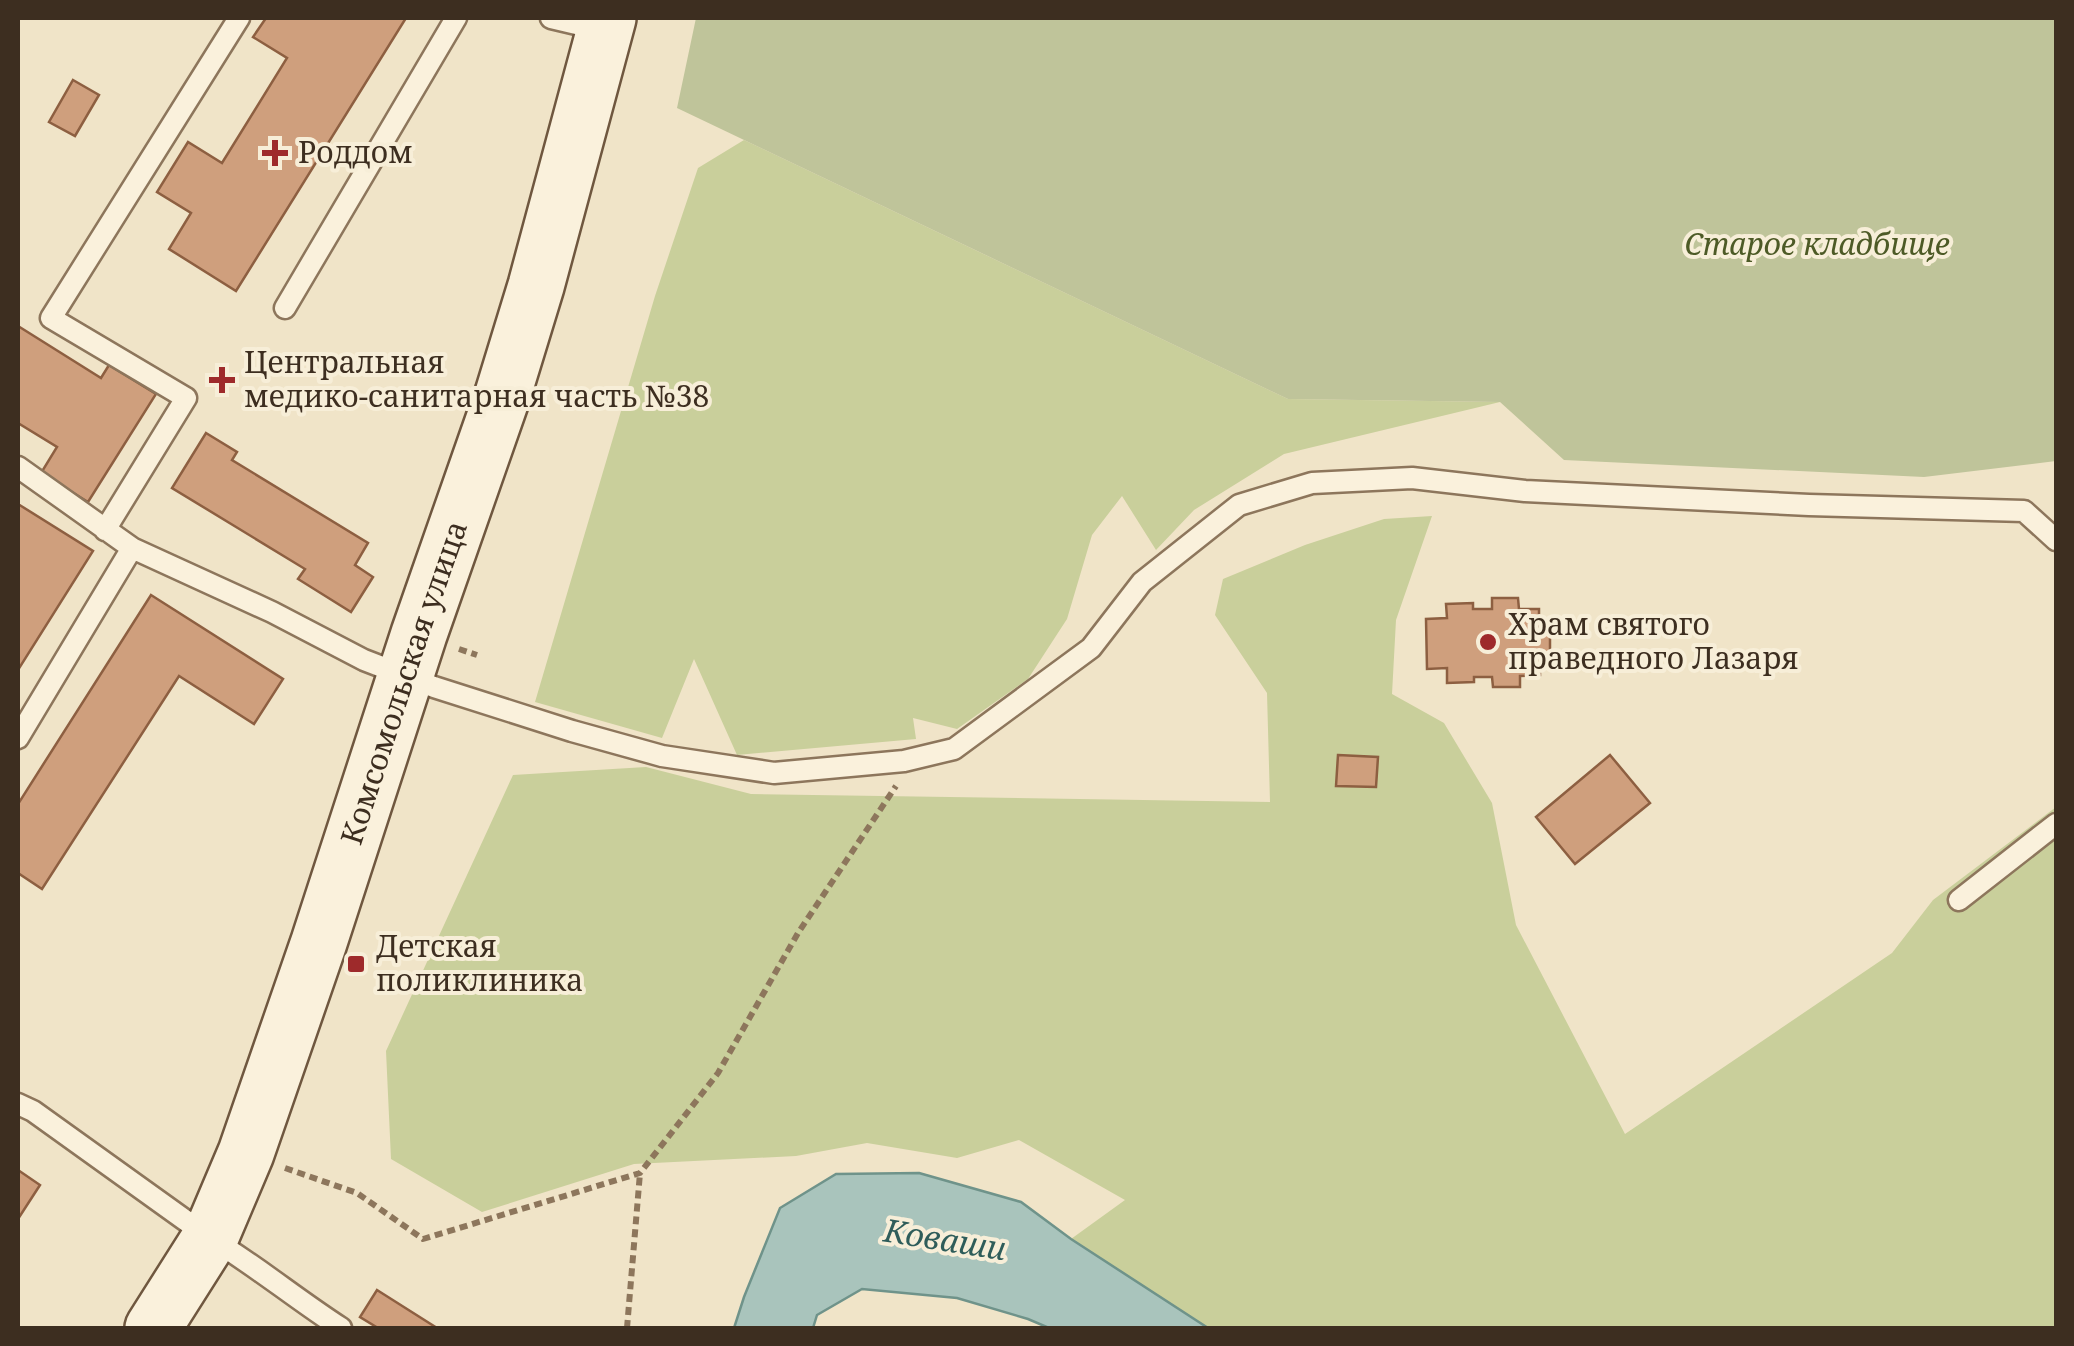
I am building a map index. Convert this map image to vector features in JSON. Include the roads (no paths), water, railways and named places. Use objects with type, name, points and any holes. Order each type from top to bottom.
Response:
[{"type":"street","name":"Комсомольская улица","points":[[152,1328],[210,1238],[258,1118],[503,394],[606,24]]},
{"type":"lane","points":[[106,530],[186,398],[51,318],[238,18]]},
{"type":"lane","points":[[285,308],[456,18]]},
{"type":"lane","points":[[551,18],[606,24]]},
{"type":"lane","points":[[18,468],[132,548],[272,612],[364,660],[554,726],[662,756],[774,773],[904,762],[954,748],[1091,648],[1142,582],[1239,504],[1312,483],[1412,478],[1525,490],[2024,511],[2056,540]]},
{"type":"lane","points":[[18,738],[132,548]]},
{"type":"lane","points":[[1959,900],[2056,824]]},
{"type":"lane","points":[[18,1104],[341,1328]]},
{"type":"water","name":"Коваши","points":[[919,1173],[1021,1202],[1208,1328],[1049,1328],[957,1298],[862,1289],[817,1315],[813,1328],[734,1328],[780,1208],[836,1174]]},
{"type":"place","name":"Роддом","points":[[275,153]]},
{"type":"place","name":"Центральная медико-санитарная часть №38","points":[[222,380]]},
{"type":"place","name":"Храм святого праведного Лазаря","points":[[1488,642]]},
{"type":"place","name":"Детская поликлиника","points":[[356,964]]},
{"type":"park label","name":"Старое кладбище","points":[[1817,245]]}]
